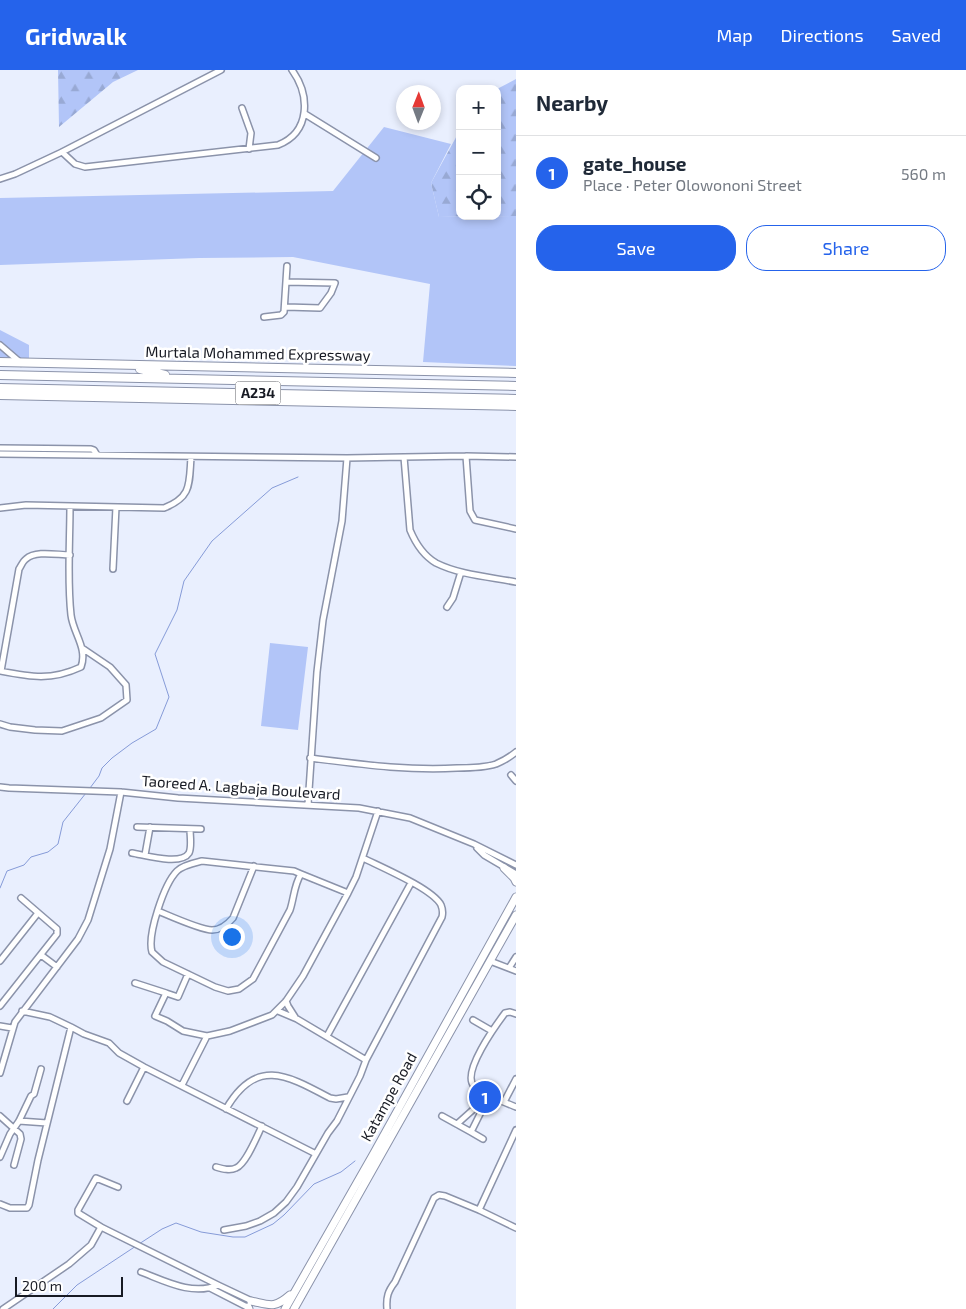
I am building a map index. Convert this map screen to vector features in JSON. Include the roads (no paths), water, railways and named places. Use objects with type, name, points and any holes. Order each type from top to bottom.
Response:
[{"type":"highway","name":"Murtala Mohammed Expressway","points":[[0,362],[516,373]]},
{"type":"highway","points":[[124,365],[179,379]]},
{"type":"highway","name":"Murtala Mohammed Expressway","points":[[0,375],[516,386]]},
{"type":"highway","points":[[248,392],[253,386],[251,380]]},
{"type":"highway","points":[[270,394],[268,386],[271,380]]},
{"type":"highway","name":"A234","points":[[0,388],[516,398]]},
{"type":"highway","points":[[0,394],[516,406]]},
{"type":"main road","points":[[504,868],[516,882]]},
{"type":"main road","name":"Katampe Road","points":[[285,1309],[374,1154],[516,897]]},
{"type":"main road","name":"Katampe Road","points":[[294,1309],[516,915]]},
{"type":"main road","points":[[250,1307],[281,1303],[296,1290]]},
{"type":"main road","points":[[300,1298],[300,1309]]},
{"type":"street","points":[[0,179],[62,152],[221,70]]},
{"type":"street","points":[[62,152],[75,164],[85,167],[278,146],[290,140],[300,127],[305,114],[304,98],[297,77],[292,70]]},
{"type":"street","points":[[242,108],[252,134],[249,149]]},
{"type":"street","points":[[305,114],[376,158]]},
{"type":"street","points":[[264,317],[281,315],[284,312],[286,307],[286,266]]},
{"type":"street","points":[[286,282],[335,283],[332,293],[320,308],[286,307]]},
{"type":"street","points":[[0,345],[22,363]]},
{"type":"street","points":[[0,448],[91,449],[97,455]]},
{"type":"street","points":[[0,454],[347,458],[516,457]]},
{"type":"street","points":[[466,456],[470,511],[476,520],[516,529]]},
{"type":"street","points":[[0,508],[26,505],[164,508],[178,503],[188,490],[191,457]]},
{"type":"street","points":[[404,457],[410,530],[414,541],[422,551],[435,562],[461,572],[516,582]]},
{"type":"street","points":[[308,805],[316,672],[323,620],[342,520],[347,458]]},
{"type":"street","points":[[70,506],[71,617],[82,648],[84,658],[81,667],[67,674],[54,677],[23,676],[0,671],[19,569],[26,559],[33,556],[41,554],[70,555]]},
{"type":"street","points":[[113,569],[116,507]]},
{"type":"street","points":[[447,607],[453,598],[461,572]]},
{"type":"street","points":[[0,724],[27,729],[62,731],[101,718],[127,700],[126,685],[110,667],[82,648]]},
{"type":"street","points":[[310,758],[394,767],[444,769],[474,768],[494,764],[516,752]]},
{"type":"street","points":[[511,775],[516,782]]},
{"type":"street","name":"Taoreed A. Lagbaja Boulevard","points":[[0,786],[359,808],[410,818],[474,844],[516,865]]},
{"type":"street","points":[[0,1073],[12,1028],[22,1011],[78,939],[88,920],[110,849],[121,792]]},
{"type":"street","points":[[166,993],[155,1016],[183,1031],[206,1036],[254,1023],[272,1016],[278,1011],[303,976],[348,893],[363,858],[378,811]]},
{"type":"street","points":[[137,827],[201,829]]},
{"type":"street","points":[[145,855],[150,828]]},
{"type":"street","points":[[132,853],[170,859],[188,855],[190,851],[190,829]]},
{"type":"street","name":"Taoreed A. Lagbaja Boulevard","points":[[474,844],[484,855],[516,874]]},
{"type":"street","points":[[182,857],[190,864]]},
{"type":"street","points":[[224,1230],[246,1226],[274,1212],[286,1202],[297,1187],[338,1121],[366,1060],[442,917],[443,908],[438,900],[426,890],[363,858]]},
{"type":"street","points":[[301,874],[295,886],[290,910],[253,979],[239,989],[228,991],[216,987],[163,962],[152,952],[151,940],[164,890],[179,869],[190,864],[202,861],[254,866],[301,874],[348,893]]},
{"type":"street","points":[[158,911],[207,930],[220,929],[233,918],[254,866]]},
{"type":"street","points":[[327,1036],[411,883]]},
{"type":"street","points":[[0,1006],[56,936],[57,929],[21,898]]},
{"type":"street","points":[[0,961],[38,913]]},
{"type":"street","points":[[41,955],[56,967]]},
{"type":"street","points":[[509,968],[516,957]]},
{"type":"street","points":[[490,961],[516,971]]},
{"type":"street","points":[[136,983],[178,997],[188,974]]},
{"type":"street","points":[[286,1001],[297,1019]]},
{"type":"street","points":[[22,1011],[50,1017],[84,1034],[109,1043],[119,1053],[144,1067],[316,1154]]},
{"type":"street","points":[[278,1011],[297,1019],[366,1060]]},
{"type":"street","points":[[516,1014],[505,1013],[492,1031],[477,1058],[470,1077],[473,1086],[516,1107]]},
{"type":"street","points":[[473,1020],[492,1031]]},
{"type":"street","points":[[0,1026],[12,1028]]},
{"type":"street","points":[[0,1204],[22,1209],[27,1208],[29,1205],[71,1026]]},
{"type":"street","points":[[182,1085],[206,1036]]},
{"type":"street","points":[[127,1101],[144,1067]]},
{"type":"street","points":[[0,1157],[14,1127],[34,1094],[41,1069]]},
{"type":"street","points":[[226,1109],[239,1088],[245,1083],[275,1075],[295,1080],[330,1098],[348,1097]]},
{"type":"street","points":[[504,1102],[516,1079]]},
{"type":"street","points":[[457,1124],[476,1107],[487,1093]]},
{"type":"street","points":[[471,1132],[482,1110],[487,1093]]},
{"type":"street","points":[[476,1107],[482,1110]]},
{"type":"street","points":[[0,1116],[14,1127],[20,1136],[14,1165]]},
{"type":"street","points":[[442,1116],[483,1139]]},
{"type":"street","points":[[19,1121],[47,1123]]},
{"type":"street","points":[[216,1167],[226,1170],[236,1168],[243,1163],[262,1126]]},
{"type":"street","points":[[480,1210],[516,1130]]},
{"type":"street","points":[[5,1146],[17,1151]]},
{"type":"street","points":[[118,1187],[96,1178],[78,1210],[78,1214],[218,1285],[250,1307]]},
{"type":"street","points":[[387,1309],[388,1290],[395,1282],[434,1198],[439,1195],[445,1196],[480,1210],[516,1228]]},
{"type":"street","points":[[3,1309],[76,1258],[91,1245],[102,1227]]},
{"type":"street","points":[[141,1272],[174,1285],[190,1288],[210,1288],[218,1285]]},
{"type":"street","points":[[210,1288],[250,1307],[271,1309]]},
{"type":"waterway","points":[[90,788],[99,776],[102,768],[112,758],[132,743],[156,729],[169,697],[155,654],[177,610],[184,581],[212,541],[272,488],[298,477]]},
{"type":"waterway","points":[[0,888],[7,871],[24,865],[31,857],[48,852],[58,844],[63,822],[86,793]]},
{"type":"waterway","points":[[139,1244],[162,1229],[176,1223],[201,1232],[245,1237],[273,1224],[314,1184],[341,1172],[355,1161]]},
{"type":"waterway","points":[[53,1309],[77,1285],[136,1246]]},
{"type":"place","name":"gate_house","points":[[485,1097]]}]
